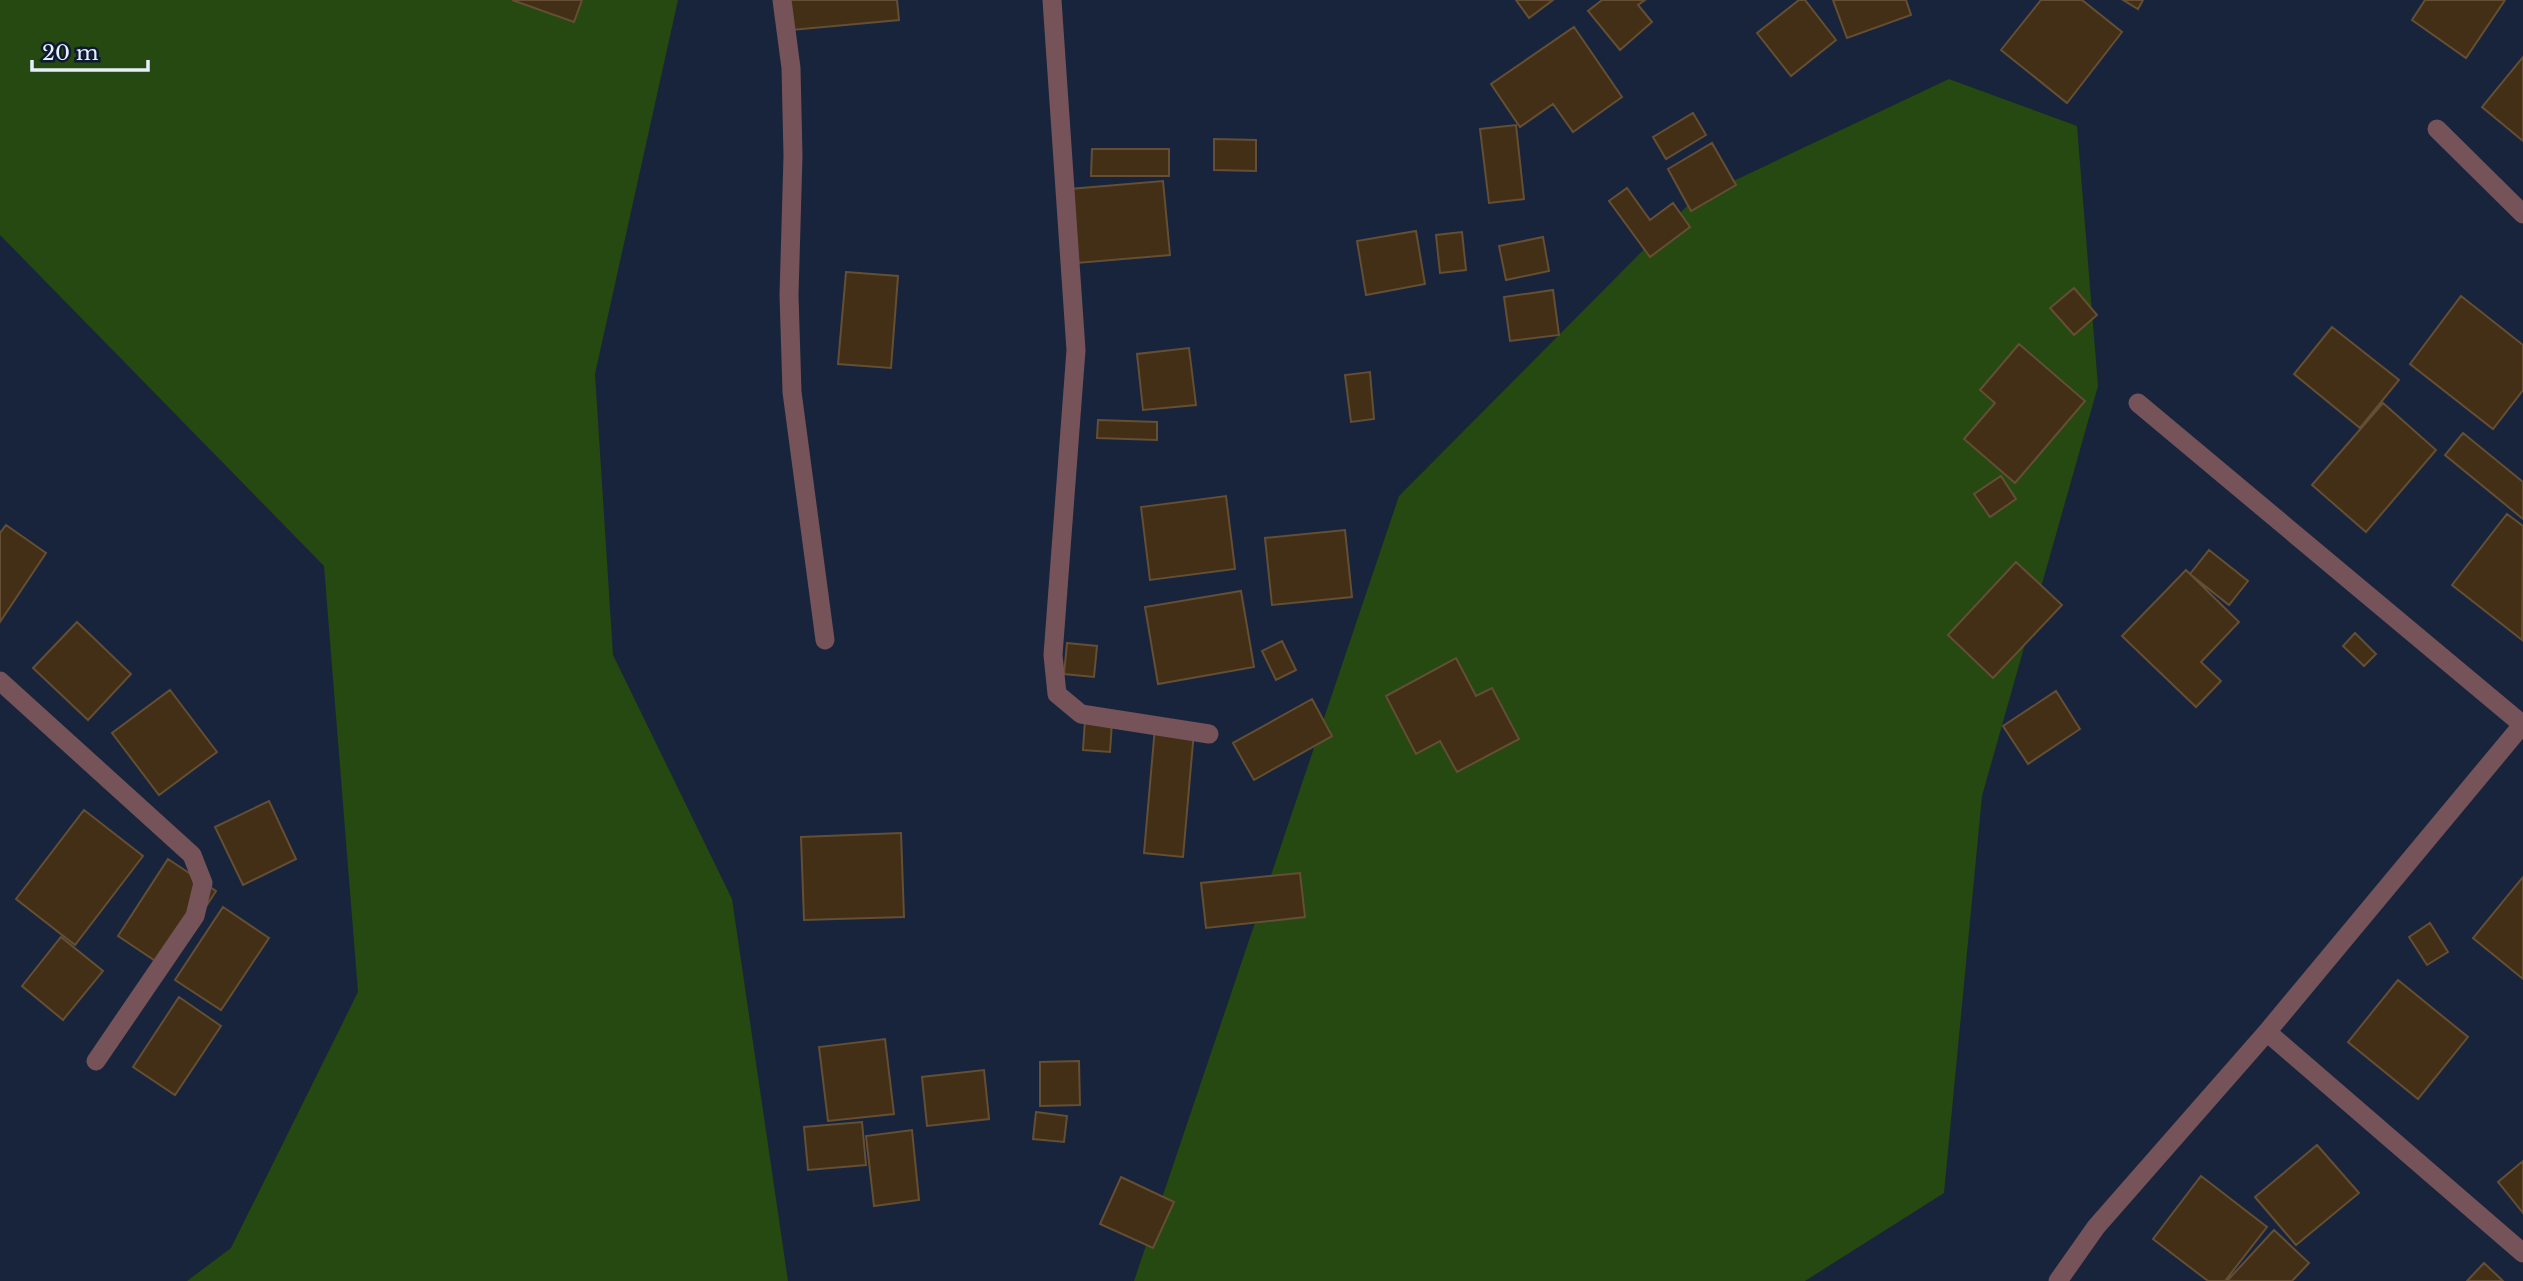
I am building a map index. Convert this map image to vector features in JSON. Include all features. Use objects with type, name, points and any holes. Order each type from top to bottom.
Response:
[{"type":"street","points":[[782,0],[791,68],[793,156],[789,295],[792,392],[825,640]]},
{"type":"street","points":[[1052,0],[1076,350],[1053,655],[1057,694],[1081,714],[1209,734]]},
{"type":"street","points":[[2437,130],[2523,214]]},
{"type":"street","points":[[2058,1281],[2096,1227],[2267,1032],[2523,724],[2138,403]]},
{"type":"street","points":[[0,681],[192,855],[203,883],[195,916],[96,1061]]},
{"type":"street","points":[[2267,1032],[2523,1253]]},
{"type":"green space","points":[[0,0],[678,0],[595,374],[613,655],[732,899],[788,1281],[187,1281],[231,1248],[358,992],[324,566],[0,235]]},
{"type":"green space","points":[[1949,79],[2077,126],[2098,386],[1982,796],[1944,1193],[1805,1281],[1134,1281],[1399,496],[1693,200]]},
{"type":"building","points":[[512,0],[582,0],[574,22]]},
{"type":"building","points":[[779,0],[897,0],[899,20],[781,31]]},
{"type":"building","points":[[1516,0],[1553,0],[1529,18]]},
{"type":"building","points":[[1602,0],[1645,0],[1638,5],[1652,22],[1620,50],[1588,11]]},
{"type":"building","points":[[1799,0],[1805,0],[1836,40],[1791,76],[1757,33]]},
{"type":"building","points":[[1833,0],[1906,0],[1911,15],[1847,38]]},
{"type":"building","points":[[2041,0],[2082,0],[2122,32],[2067,103],[2001,50]]},
{"type":"building","points":[[2123,0],[2143,0],[2138,9]]},
{"type":"building","points":[[2425,0],[2505,0],[2466,58],[2412,20]]},
{"type":"building","points":[[1574,27],[1622,97],[1573,132],[1553,104],[1520,127],[1491,84]]},
{"type":"building","points":[[2523,57],[2523,141],[2482,107]]},
{"type":"building","points":[[1693,113],[1706,135],[1666,159],[1653,137]]},
{"type":"building","points":[[1516,125],[1524,199],[1489,203],[1480,129]]},
{"type":"building","points":[[1214,139],[1256,140],[1256,171],[1214,170]]},
{"type":"building","points":[[1712,143],[1736,185],[1691,211],[1668,169]]},
{"type":"building","points":[[1092,149],[1169,149],[1169,176],[1091,176]]},
{"type":"building","points":[[1163,181],[1170,255],[1077,263],[1070,189]]},
{"type":"building","points":[[1627,188],[1650,220],[1673,203],[1690,227],[1650,257],[1609,201]]},
{"type":"building","points":[[1416,231],[1425,284],[1366,295],[1357,241]]},
{"type":"building","points":[[1462,232],[1466,270],[1440,273],[1436,235]]},
{"type":"building","points":[[1543,237],[1549,271],[1506,280],[1499,246]]},
{"type":"building","points":[[846,272],[898,276],[891,368],[838,364]]},
{"type":"building","points":[[2074,288],[2097,315],[2074,335],[2050,308]]},
{"type":"building","points":[[1553,290],[1559,335],[1510,341],[1504,297]]},
{"type":"building","points":[[2461,296],[2523,345],[2523,390],[2493,429],[2410,364]]},
{"type":"building","points":[[2332,327],[2399,380],[2360,428],[2294,374]]},
{"type":"building","points":[[2019,344],[2085,401],[2015,483],[1964,439],[1995,403],[1980,390]]},
{"type":"building","points":[[1189,348],[1196,405],[1143,410],[1137,354]]},
{"type":"building","points":[[1370,372],[1374,419],[1351,422],[1345,375]]},
{"type":"building","points":[[2383,403],[2436,450],[2366,532],[2312,485]]},
{"type":"building","points":[[1098,420],[1157,422],[1157,440],[1097,438]]},
{"type":"building","points":[[2463,433],[2523,482],[2523,519],[2445,455]]},
{"type":"building","points":[[2001,476],[2016,499],[1990,517],[1974,494]]},
{"type":"building","points":[[1226,496],[1235,569],[1150,580],[1141,507]]},
{"type":"building","points":[[2507,514],[2523,526],[2522,640],[2452,585]]},
{"type":"building","points":[[6,525],[46,553],[0,622],[0,533]]},
{"type":"building","points":[[1345,530],[1352,597],[1272,605],[1265,538]]},
{"type":"building","points":[[2209,550],[2248,581],[2229,605],[2190,574]]},
{"type":"building","points":[[2016,562],[2062,605],[1993,678],[1948,635]]},
{"type":"building","points":[[2186,570],[2239,622],[2201,662],[2221,681],[2196,707],[2122,636]]},
{"type":"building","points":[[1241,591],[1254,667],[1158,684],[1145,607]]},
{"type":"building","points":[[77,622],[131,674],[88,720],[33,668]]},
{"type":"building","points":[[2355,633],[2376,654],[2364,666],[2343,646]]},
{"type":"building","points":[[1282,641],[1296,670],[1276,680],[1262,651]]},
{"type":"building","points":[[1067,643],[1097,646],[1094,677],[1064,674]]},
{"type":"building","points":[[1456,658],[1476,696],[1492,688],[1519,739],[1457,772],[1440,741],[1416,754],[1386,696]]},
{"type":"building","points":[[170,690],[217,752],[159,795],[112,733]]},
{"type":"building","points":[[2056,691],[2080,729],[2028,764],[2003,726]]},
{"type":"building","points":[[1312,699],[1332,736],[1254,780],[1233,743]]},
{"type":"building","points":[[1085,720],[1112,722],[1110,752],[1083,750]]},
{"type":"building","points":[[1155,727],[1194,731],[1183,857],[1144,853]]},
{"type":"building","points":[[269,801],[296,859],[243,885],[215,827]]},
{"type":"building","points":[[84,810],[143,856],[75,945],[16,899]]},
{"type":"building","points":[[901,833],[904,917],[804,920],[801,837]]},
{"type":"building","points":[[168,859],[216,891],[166,968],[118,936]]},
{"type":"building","points":[[1300,873],[1305,917],[1206,928],[1201,883]]},
{"type":"building","points":[[2523,877],[2523,979],[2473,938]]},
{"type":"building","points":[[223,907],[269,938],[221,1010],[175,980]]},
{"type":"building","points":[[2430,923],[2448,952],[2427,965],[2409,937]]},
{"type":"building","points":[[61,937],[103,971],[63,1020],[22,986]]},
{"type":"building","points":[[2398,980],[2468,1037],[2418,1099],[2348,1042]]},
{"type":"building","points":[[179,997],[221,1026],[175,1095],[133,1067]]},
{"type":"building","points":[[885,1039],[894,1114],[828,1121],[819,1047]]},
{"type":"building","points":[[1079,1061],[1080,1105],[1040,1106],[1040,1062]]},
{"type":"building","points":[[984,1070],[989,1119],[927,1126],[922,1077]]},
{"type":"building","points":[[1036,1112],[1067,1116],[1064,1142],[1033,1139]]},
{"type":"building","points":[[862,1122],[866,1165],[808,1170],[804,1127]]},
{"type":"building","points":[[912,1130],[919,1200],[874,1206],[866,1136]]},
{"type":"building","points":[[2317,1145],[2359,1193],[2296,1245],[2255,1197]]},
{"type":"building","points":[[2523,1161],[2523,1213],[2498,1182]]},
{"type":"building","points":[[2201,1176],[2267,1227],[2225,1281],[2208,1281],[2153,1239]]},
{"type":"building","points":[[1121,1177],[1174,1202],[1153,1248],[1100,1224]]},
{"type":"building","points":[[2274,1230],[2309,1263],[2292,1281],[2227,1281]]},
{"type":"building","points":[[2484,1263],[2503,1281],[2467,1281]]}]
